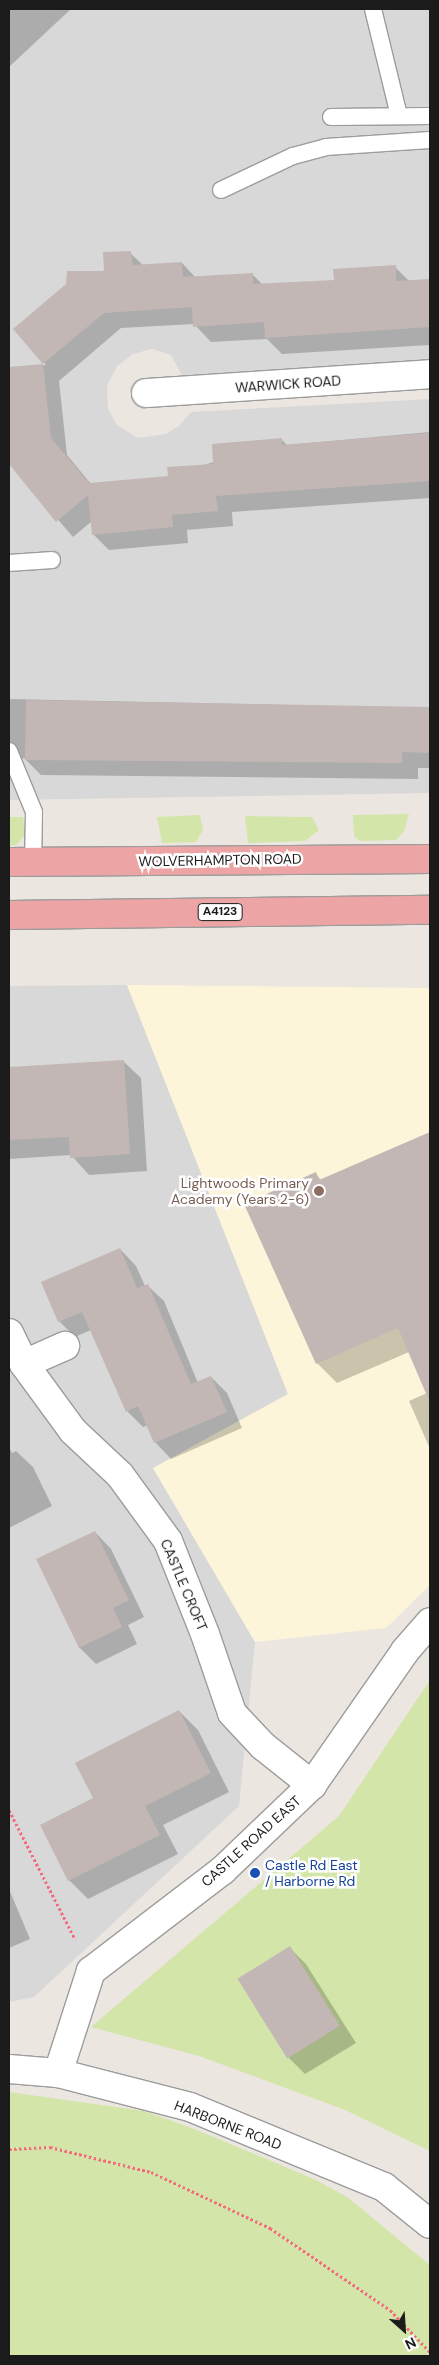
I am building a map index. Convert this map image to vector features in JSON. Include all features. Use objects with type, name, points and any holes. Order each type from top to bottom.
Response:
[{"type":"highway","name":"WOLVERHAMPTON ROAD","points":[[21,862],[430,859]]},
{"type":"highway","name":"A4123","points":[[9,915],[430,910]]},
{"type":"street","name":"WARWICK ROAD","points":[[146,393],[430,374]]},
{"type":"street","name":"CASTLE CROFT","points":[[9,1333],[24,1364],[73,1431],[120,1475],[168,1542],[205,1634],[232,1713],[263,1746],[312,1785]]},
{"type":"street","points":[[24,1364],[65,1346]]},
{"type":"street","name":"CASTLE ROAD EAST","points":[[91,1971],[223,1870],[312,1785],[405,1651],[430,1622]]},
{"type":"street","points":[[58,2073],[91,1971]]},
{"type":"street","name":"HARBORNE ROAD","points":[[9,2070],[58,2073],[190,2107],[384,2187],[430,2224]]},
{"type":"lane","points":[[373,9],[399,116]]},
{"type":"lane","points":[[331,117],[430,116]]},
{"type":"lane","points":[[221,190],[293,156],[326,147],[430,140]]},
{"type":"lane","points":[[9,563],[52,560]]},
{"type":"lane","points":[[9,751],[34,812],[21,862]]},
{"type":"path","points":[[9,1810],[91,1971]]},
{"type":"path","points":[[9,2149],[50,2147],[151,2172],[270,2228],[390,2310],[430,2352]]},
{"type":"shaded area","points":[[9,9],[430,9],[430,362],[182,375],[171,355],[152,349],[133,354],[117,366],[107,386],[108,409],[117,425],[138,438],[166,434],[180,425],[191,412],[430,399],[430,793],[9,800]]},
{"type":"shaded area","points":[[127,985],[288,1394],[153,1468],[255,1642],[239,1806],[34,1997],[9,2002],[9,986]]},
{"type":"shaded area","name":"Lightwoods Primary Academy (Years 2-6)","points":[[127,985],[430,988],[430,1585],[386,1628],[255,1642],[153,1468],[288,1394]]},
{"type":"green space","points":[[409,814],[404,831],[396,840],[360,841],[354,836],[353,815]]},
{"type":"green space","points":[[200,815],[203,830],[196,842],[162,843],[157,817]]},
{"type":"green space","points":[[245,816],[312,817],[319,830],[305,841],[248,843]]},
{"type":"green space","points":[[9,817],[23,817],[25,835],[16,845],[9,846]]},
{"type":"green space","points":[[430,1680],[430,2151],[345,2110],[199,2056],[91,2027],[339,1816]]},
{"type":"green space","points":[[9,2092],[144,2111],[197,2130],[314,2179],[347,2197],[430,2265],[430,2356],[9,2356]]},
{"type":"building","points":[[131,251],[133,265],[182,262],[183,277],[253,273],[253,284],[334,280],[333,269],[396,265],[396,281],[430,279],[430,327],[265,338],[264,322],[193,327],[192,307],[104,313],[43,364],[13,329],[66,284],[67,271],[104,271],[103,252]]},
{"type":"building","points":[[43,364],[51,438],[89,483],[168,476],[167,467],[213,464],[212,444],[282,438],[282,445],[429,433],[430,481],[216,496],[218,511],[172,515],[173,527],[92,535],[88,495],[56,522],[9,464],[9,367]]},
{"type":"building","points":[[26,700],[430,707],[430,753],[402,752],[402,763],[25,760]]},
{"type":"building","points":[[124,1060],[130,1154],[70,1158],[69,1137],[9,1140],[9,1067]]},
{"type":"building","points":[[430,1132],[430,1403],[398,1328],[316,1364],[244,1204],[316,1172],[319,1180]]},
{"type":"building","points":[[120,1248],[137,1288],[148,1284],[191,1384],[211,1376],[227,1412],[154,1443],[138,1406],[126,1412],[82,1312],[58,1322],[41,1282]]},
{"type":"building","points":[[95,1531],[129,1600],[113,1608],[122,1627],[79,1648],[36,1559]]},
{"type":"building","points":[[179,1710],[211,1773],[145,1806],[160,1835],[68,1881],[40,1825],[93,1798],[75,1763]]},
{"type":"building","points":[[290,1946],[340,2026],[287,2059],[237,1979]]},
{"type":"place","name":"Lightwoods Primary Academy (Years 2-6)","points":[[319,1191]]},
{"type":"place","name":"Castle Rd East / Harborne Rd","points":[[255,1873]]}]
